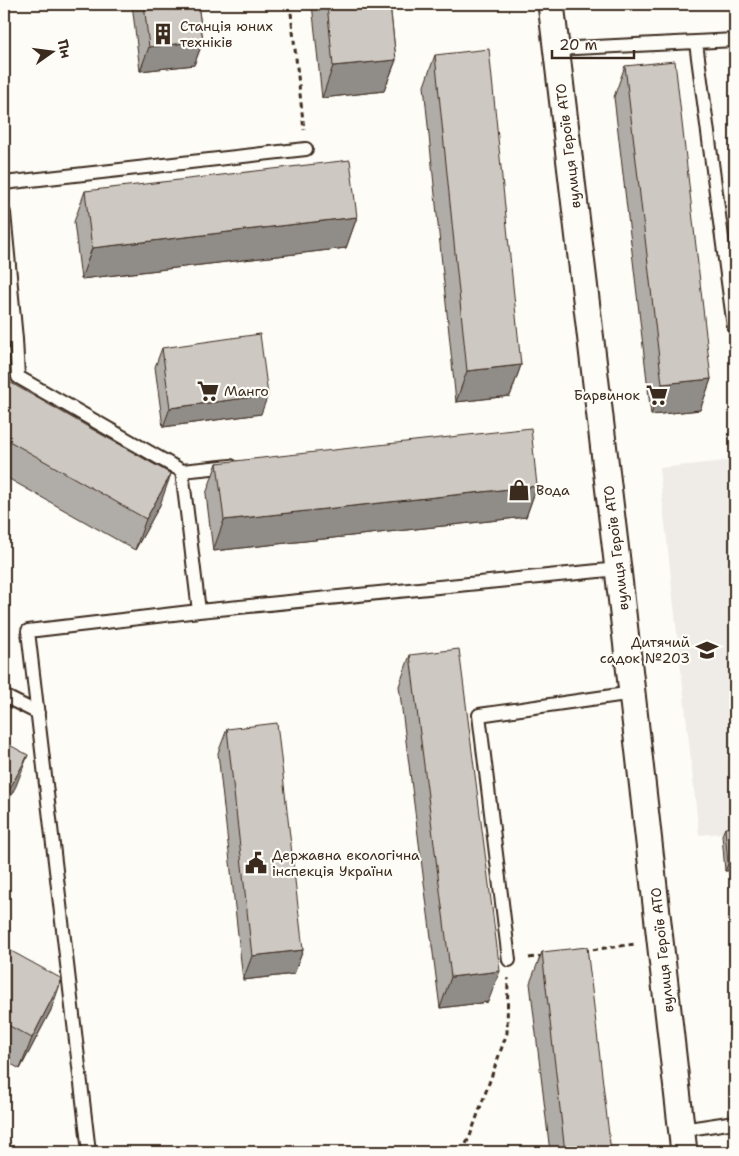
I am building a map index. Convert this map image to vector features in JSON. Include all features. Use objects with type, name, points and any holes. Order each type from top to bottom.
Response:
[{"type":"street","name":"вулиця Героїв АТО","points":[[552,4],[683,1141]]},
{"type":"lane","points":[[556,49],[735,40]]},
{"type":"lane","points":[[696,43],[735,327]]},
{"type":"lane","points":[[4,183],[306,149]]},
{"type":"lane","points":[[4,213],[18,377],[182,471],[240,465]]},
{"type":"lane","points":[[4,333],[16,340]]},
{"type":"lane","points":[[182,471],[199,611]]},
{"type":"lane","points":[[89,1152],[28,631],[199,611],[618,569]]},
{"type":"lane","points":[[509,960],[479,715],[633,694]]},
{"type":"lane","points":[[4,696],[38,713]]},
{"type":"lane","points":[[53,975],[69,983]]},
{"type":"lane","points":[[683,1141],[735,1122]]},
{"type":"path","points":[[290,4],[306,149]]},
{"type":"path","points":[[575,952],[661,941]]},
{"type":"path","points":[[462,1152],[470,1136],[507,1033],[509,960],[547,956]]},
{"type":"shaded area","name":"Дитячий садок №203","points":[[735,460],[735,832],[699,835],[659,468]]},
{"type":"building","points":[[144,4],[198,4],[203,41],[149,47]]},
{"type":"building","points":[[327,4],[390,4],[396,60],[333,66]]},
{"type":"building","points":[[489,49],[521,365],[467,371],[435,55]]},
{"type":"building","points":[[675,61],[711,379],[662,384],[625,66]]},
{"type":"building","points":[[350,160],[357,217],[92,248],[85,191]]},
{"type":"building","name":"Манго","points":[[260,334],[268,395],[170,408],[162,348]]},
{"type":"building","points":[[4,379],[171,474],[146,519],[4,438]]},
{"type":"building","points":[[531,428],[537,486],[224,520],[217,463]]},
{"type":"building","points":[[459,649],[500,971],[451,977],[410,655]]},
{"type":"building","name":"Державна екологічна інспекція України","points":[[277,723],[303,950],[252,956],[227,729]]},
{"type":"building","points":[[4,742],[28,755],[4,799]]},
{"type":"building","points":[[735,827],[735,863],[728,864],[725,828]]},
{"type":"building","points":[[4,947],[62,979],[32,1038],[4,1023]]},
{"type":"building","points":[[587,947],[611,1152],[565,1152],[542,952]]},
{"type":"place","name":"Станція юних техніків","points":[[163,34]]},
{"type":"place","name":"Манго","points":[[208,391]]},
{"type":"place","name":"Барвинок","points":[[657,395]]},
{"type":"place","name":"Вода","points":[[519,490]]},
{"type":"place","name":"Дитячий садок №203","points":[[707,650]]},
{"type":"place","name":"Державна екологічна інспекція України","points":[[256,863]]}]
